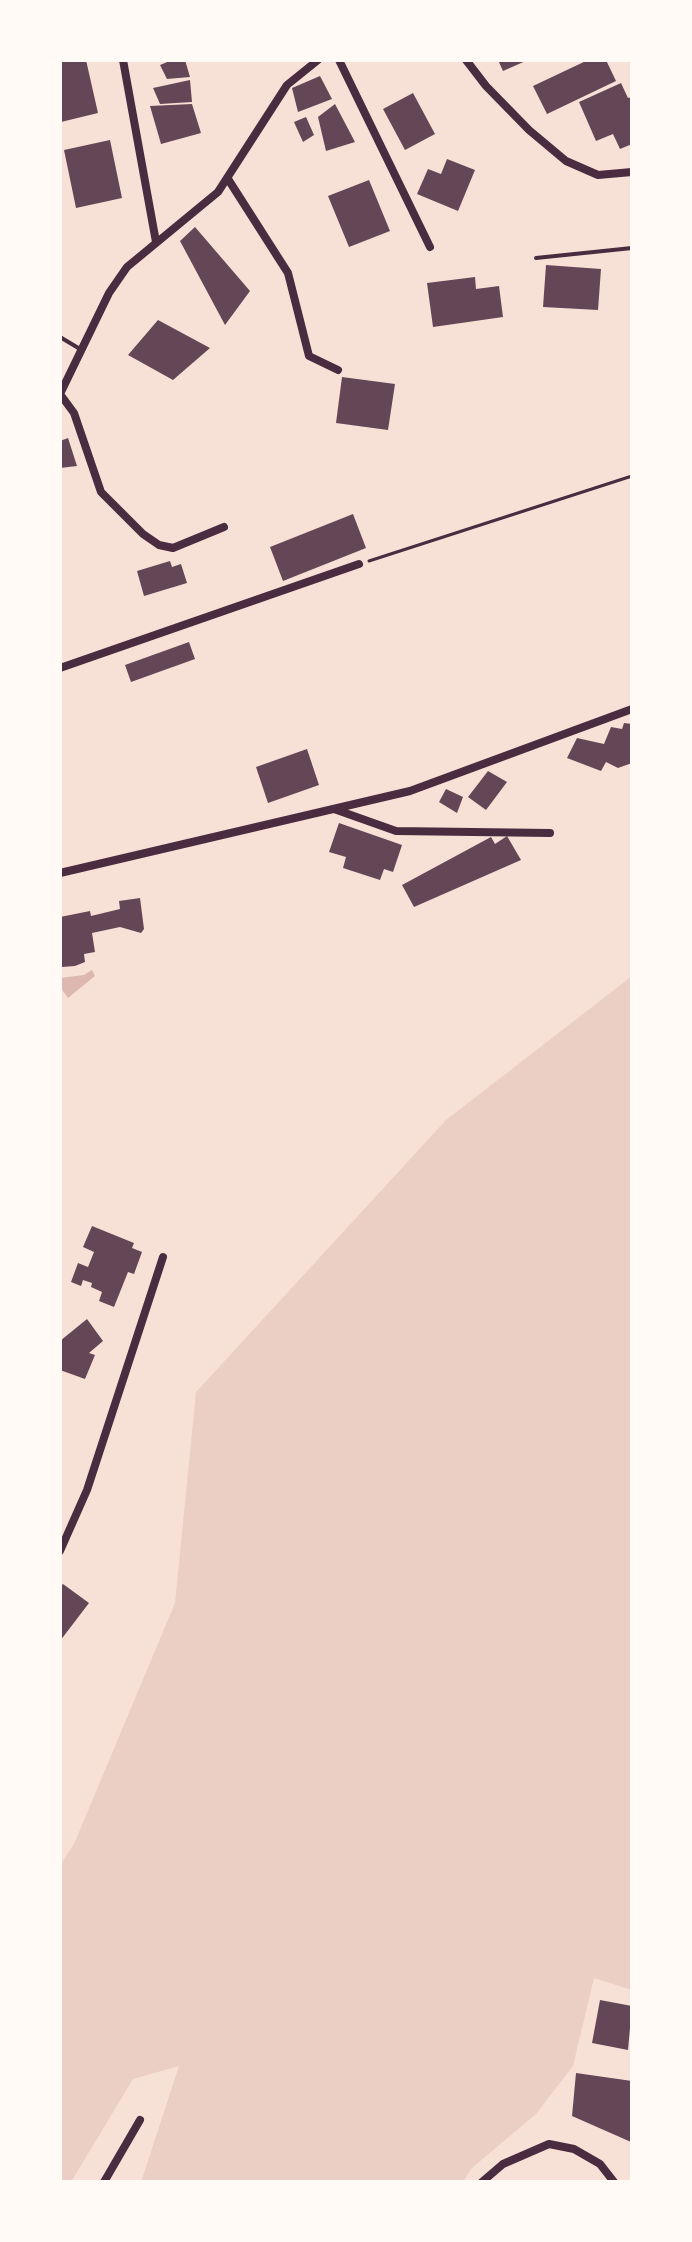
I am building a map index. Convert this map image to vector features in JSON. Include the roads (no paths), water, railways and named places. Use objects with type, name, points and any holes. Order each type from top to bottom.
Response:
[{"type":"street","points":[[123,60],[156,242]]},
{"type":"street","points":[[224,527],[173,548],[159,545],[143,534],[101,492],[74,413],[60,394],[117,280],[156,242],[209,200],[228,179],[287,85],[318,60]]},
{"type":"street","points":[[339,60],[430,247]]},
{"type":"street","points":[[466,60],[486,86],[529,130],[566,161],[598,175],[632,172]]},
{"type":"street","points":[[228,179],[288,273],[309,356],[338,370]]},
{"type":"street","points":[[60,668],[359,564]]},
{"type":"street","points":[[60,873],[410,791],[632,709]]},
{"type":"street","points":[[333,809],[396,831],[550,833]]},
{"type":"street","points":[[60,1551],[87,1490],[163,1257]]},
{"type":"street","points":[[104,2182],[140,2120]]},
{"type":"street","points":[[482,2182],[503,2164],[549,2144],[574,2149],[600,2164],[614,2182]]},
{"type":"lane","points":[[536,258],[632,248]]},
{"type":"lane","points":[[60,337],[82,350]]}]
